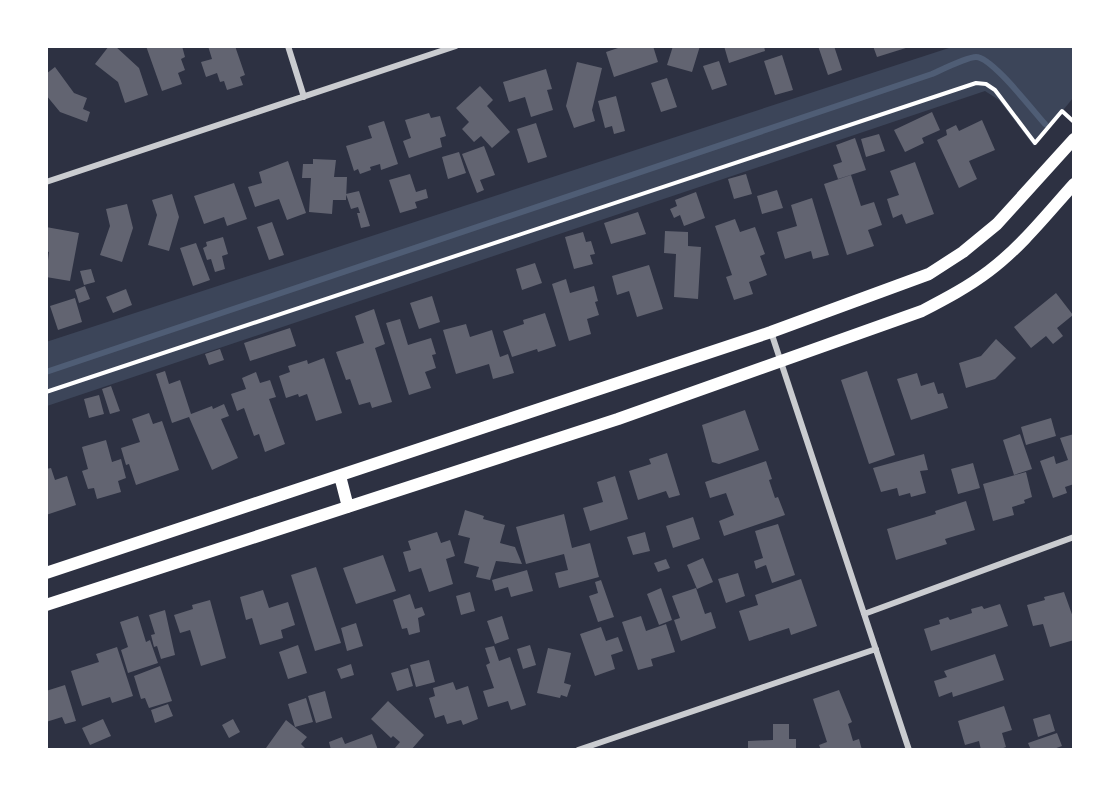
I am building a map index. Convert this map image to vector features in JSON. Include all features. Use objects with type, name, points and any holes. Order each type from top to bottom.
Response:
[{"type":"main road","points":[[46,573],[771,332],[929,274],[963,252],[997,224],[1074,139]]},
{"type":"main road","points":[[46,605],[618,419],[922,311],[952,296],[990,270],[1029,235],[1074,184]]},
{"type":"main road","points":[[340,476],[348,507]]},
{"type":"street","points":[[288,46],[304,97]]},
{"type":"street","points":[[46,182],[456,46]]},
{"type":"street","points":[[771,332],[909,750]]},
{"type":"street","points":[[864,614],[1074,537]]},
{"type":"street","points":[[578,750],[876,649]]},
{"type":"path","points":[[46,392],[976,83],[986,84],[995,90],[1035,143],[1062,111],[1074,122]]},
{"type":"shaded area","points":[[952,47],[1073,47],[1073,98],[1034,146],[999,100],[985,91],[47,406],[46,342]]},
{"type":"building","points":[[109,46],[115,46],[139,68],[148,95],[125,103],[118,82],[95,64]]},
{"type":"building","points":[[146,46],[182,46],[185,57],[181,59],[185,70],[178,73],[182,84],[162,91]]},
{"type":"building","points":[[208,46],[235,46],[245,75],[240,77],[243,85],[227,90],[224,81],[220,82],[217,73],[206,77],[201,62],[212,59]]},
{"type":"building","points":[[624,46],[653,46],[658,62],[614,77],[606,52]]},
{"type":"building","points":[[673,46],[700,46],[692,72],[667,65]]},
{"type":"building","points":[[724,46],[764,46],[765,51],[729,63]]},
{"type":"building","points":[[818,46],[834,46],[842,70],[828,75]]},
{"type":"building","points":[[873,46],[909,46],[909,47],[877,57]]},
{"type":"building","points":[[782,55],[793,90],[775,95],[764,61]]},
{"type":"building","points":[[719,61],[727,85],[712,90],[703,66]]},
{"type":"building","points":[[577,62],[602,68],[592,110],[595,121],[574,128],[566,106]]},
{"type":"building","points":[[55,67],[74,93],[87,98],[83,109],[90,112],[87,122],[60,112],[46,95],[46,74]]},
{"type":"building","points":[[546,69],[552,89],[547,90],[553,110],[531,117],[525,97],[509,102],[503,82]]},
{"type":"building","points":[[667,78],[677,107],[661,112],[651,83]]},
{"type":"building","points":[[480,86],[493,100],[487,106],[510,132],[492,148],[481,136],[474,142],[462,129],[469,122],[456,108]]},
{"type":"building","points":[[616,96],[625,131],[614,134],[612,126],[605,128],[598,101]]},
{"type":"building","points":[[932,112],[940,130],[922,138],[924,143],[905,152],[894,130]]},
{"type":"building","points":[[429,113],[431,118],[440,116],[446,136],[440,138],[442,147],[409,158],[403,141],[411,138],[405,120]]},
{"type":"building","points":[[982,120],[995,150],[969,161],[977,179],[959,188],[937,140],[947,135],[946,130],[956,125],[959,131]]},
{"type":"building","points":[[384,121],[398,164],[381,170],[380,164],[360,174],[358,169],[354,171],[346,146],[372,138],[368,126]]},
{"type":"building","points":[[536,123],[547,157],[528,163],[517,129]]},
{"type":"building","points":[[879,134],[885,151],[866,157],[861,139]]},
{"type":"building","points":[[855,138],[866,170],[838,179],[833,165],[842,162],[836,145]]},
{"type":"building","points":[[484,146],[495,175],[480,180],[484,190],[477,193],[462,154]]},
{"type":"building","points":[[459,152],[466,173],[448,179],[442,157]]},
{"type":"building","points":[[313,159],[336,160],[334,177],[347,177],[346,200],[333,200],[332,214],[309,212],[311,178],[302,178],[303,164],[313,164]]},
{"type":"building","points":[[288,161],[306,213],[287,220],[279,199],[255,207],[248,187],[262,183],[259,172]]},
{"type":"building","points":[[915,162],[934,214],[906,224],[902,214],[893,218],[887,199],[899,195],[890,171]]},
{"type":"building","points":[[410,174],[416,192],[426,189],[428,198],[415,202],[417,208],[400,213],[389,180]]},
{"type":"building","points":[[746,174],[752,194],[734,199],[728,179]]},
{"type":"building","points":[[851,175],[861,206],[874,202],[882,225],[868,230],[874,246],[847,255],[824,184]]},
{"type":"building","points":[[234,183],[247,219],[227,226],[224,217],[204,224],[194,196]]},
{"type":"building","points":[[777,190],[783,208],[762,214],[757,196]]},
{"type":"building","points":[[359,191],[370,226],[361,228],[357,213],[360,213],[358,207],[351,209],[346,194]]},
{"type":"building","points":[[696,192],[705,218],[684,226],[680,215],[674,218],[670,209],[677,206],[675,200]]},
{"type":"building","points":[[172,194],[179,217],[169,251],[148,245],[157,215],[152,200]]},
{"type":"building","points":[[812,198],[829,255],[813,259],[811,251],[785,259],[777,232],[797,226],[791,205]]},
{"type":"building","points":[[127,204],[133,228],[122,262],[100,255],[110,226],[106,209]]},
{"type":"building","points":[[638,212],[646,234],[611,244],[604,223]]},
{"type":"building","points":[[735,219],[740,232],[755,227],[765,254],[760,256],[767,275],[749,282],[753,294],[734,300],[726,277],[732,275],[715,226]]},
{"type":"building","points":[[272,222],[284,255],[269,260],[257,227]]},
{"type":"building","points":[[46,227],[79,233],[70,281],[46,277],[49,252],[46,251]]},
{"type":"building","points":[[665,231],[688,232],[688,246],[701,247],[698,299],[674,297],[676,254],[664,253]]},
{"type":"building","points":[[583,232],[586,242],[591,241],[595,254],[590,255],[593,264],[574,269],[565,237]]},
{"type":"building","points":[[223,237],[228,254],[222,256],[225,269],[215,272],[211,259],[207,260],[203,248],[207,246],[206,242]]},
{"type":"building","points":[[196,243],[210,280],[193,286],[180,248]]},
{"type":"building","points":[[535,263],[542,283],[522,290],[516,269]]},
{"type":"building","points":[[649,265],[663,309],[637,317],[629,291],[617,295],[612,276]]},
{"type":"building","points":[[91,269],[95,282],[84,285],[80,271]]},
{"type":"building","points":[[566,279],[570,293],[594,286],[599,315],[587,319],[591,334],[569,341],[552,284]]},
{"type":"building","points":[[85,286],[90,299],[79,303],[75,290]]},
{"type":"building","points":[[126,289],[132,305],[113,313],[106,297]]},
{"type":"building","points":[[1056,293],[1073,315],[1057,328],[1063,336],[1053,344],[1046,336],[1031,348],[1014,327]]},
{"type":"building","points":[[432,296],[440,322],[419,329],[410,303]]},
{"type":"building","points":[[75,298],[82,322],[58,330],[50,306]]},
{"type":"building","points":[[374,309],[385,344],[375,348],[392,402],[372,408],[370,402],[359,405],[350,379],[346,380],[336,352],[364,343],[355,316]]},
{"type":"building","points":[[545,313],[556,346],[512,357],[503,331],[524,324],[523,320]]},
{"type":"building","points":[[400,319],[408,345],[431,338],[436,354],[432,355],[436,368],[425,372],[431,388],[409,395],[386,323]]},
{"type":"building","points":[[466,324],[470,337],[492,330],[500,357],[508,354],[514,373],[493,379],[489,364],[456,374],[443,330]]},
{"type":"building","points":[[290,328],[296,346],[250,361],[244,343]]},
{"type":"building","points":[[996,339],[1016,358],[995,379],[966,388],[959,363],[981,356]]},
{"type":"building","points":[[220,349],[224,360],[209,365],[205,354]]},
{"type":"building","points":[[324,358],[342,413],[316,421],[307,394],[286,398],[279,376],[290,372],[288,366],[307,360],[308,364]]},
{"type":"building","points":[[165,371],[169,384],[180,380],[191,414],[224,404],[229,416],[221,419],[238,458],[212,470],[189,417],[172,423],[156,374]]},
{"type":"building","points":[[867,371],[895,455],[869,464],[841,380]]},
{"type":"building","points":[[256,372],[260,383],[270,380],[276,397],[269,399],[285,444],[265,452],[259,434],[254,436],[244,408],[237,411],[231,394],[246,389],[242,378]]},
{"type":"building","points":[[917,373],[921,386],[934,382],[938,394],[943,393],[948,408],[911,420],[897,379]]},
{"type":"building","points":[[111,386],[120,411],[110,414],[102,389]]},
{"type":"building","points":[[99,395],[104,414],[89,418],[84,399]]},
{"type":"building","points":[[745,410],[759,450],[719,464],[712,462],[702,425]]},
{"type":"building","points":[[149,413],[153,424],[162,421],[179,470],[136,485],[121,448],[140,442],[132,419]]},
{"type":"building","points":[[1051,418],[1056,436],[1026,445],[1021,427]]},
{"type":"building","points":[[1020,434],[1032,469],[1014,475],[1003,440]]},
{"type":"building","points":[[1074,434],[1074,484],[1065,487],[1067,493],[1053,498],[1040,461],[1054,456],[1056,464],[1068,460],[1060,438]]},
{"type":"building","points":[[106,440],[112,462],[121,459],[126,478],[118,481],[121,492],[97,499],[94,488],[88,489],[82,471],[88,469],[82,447]]},
{"type":"building","points":[[667,453],[680,495],[669,498],[666,491],[638,500],[629,471],[651,464],[649,459]]},
{"type":"building","points":[[924,454],[928,470],[920,471],[926,493],[911,497],[910,493],[899,496],[897,488],[881,492],[873,468]]},
{"type":"building","points":[[766,461],[775,498],[778,497],[785,515],[724,536],[719,521],[734,515],[726,493],[710,498],[705,482]]},
{"type":"building","points":[[973,463],[980,488],[958,494],[951,469]]},
{"type":"building","points":[[51,468],[55,480],[67,476],[76,505],[46,515],[46,469]]},
{"type":"building","points":[[1026,472],[1032,497],[1024,500],[1025,503],[1012,507],[1014,515],[993,521],[983,484]]},
{"type":"building","points":[[615,476],[628,519],[590,531],[583,508],[603,502],[597,482]]},
{"type":"building","points":[[966,501],[975,530],[945,539],[947,544],[896,560],[887,529],[936,514],[935,511]]},
{"type":"building","points":[[465,510],[484,516],[483,519],[505,525],[500,543],[515,547],[522,564],[496,561],[490,580],[476,577],[479,567],[464,563],[470,538],[458,535]]},
{"type":"building","points":[[564,514],[572,548],[590,543],[599,577],[559,588],[555,573],[568,570],[564,554],[526,564],[516,527]]},
{"type":"building","points":[[693,517],[700,539],[673,548],[666,526]]},
{"type":"building","points":[[778,524],[795,575],[772,583],[766,565],[756,569],[754,561],[763,558],[755,531]]},
{"type":"building","points":[[437,532],[441,543],[450,540],[455,556],[446,559],[453,584],[429,592],[421,568],[409,572],[403,552],[411,550],[408,541]]},
{"type":"building","points":[[645,532],[650,551],[633,555],[627,537]]},
{"type":"building","points":[[383,555],[396,591],[356,604],[343,568]]},
{"type":"building","points":[[703,558],[713,582],[697,589],[687,565]]},
{"type":"building","points":[[666,559],[670,568],[658,572],[654,563]]},
{"type":"building","points":[[316,567],[341,643],[315,651],[291,575]]},
{"type":"building","points":[[527,570],[533,591],[511,597],[508,587],[495,591],[492,580]]},
{"type":"building","points":[[738,573],[745,596],[726,603],[718,579]]},
{"type":"building","points":[[801,579],[817,626],[791,635],[789,628],[749,641],[739,611],[758,605],[755,595]]},
{"type":"building","points":[[601,580],[614,617],[598,622],[589,596],[598,593],[595,582]]},
{"type":"building","points":[[661,588],[672,620],[659,625],[647,594]]},
{"type":"building","points":[[696,588],[705,614],[711,612],[716,628],[681,641],[674,620],[680,618],[672,596]]},
{"type":"building","points":[[263,590],[269,608],[288,602],[295,625],[281,630],[283,638],[260,645],[252,618],[246,620],[240,597]]},
{"type":"building","points":[[470,592],[475,611],[461,615],[456,596]]},
{"type":"building","points":[[1064,592],[1074,620],[1074,640],[1050,647],[1043,624],[1033,626],[1027,605],[1045,600],[1044,597]]},
{"type":"building","points":[[410,594],[415,609],[422,607],[425,615],[418,618],[420,632],[409,635],[407,628],[402,629],[393,600]]},
{"type":"building","points":[[210,600],[226,658],[201,666],[190,630],[180,633],[174,615],[193,609],[192,605]]},
{"type":"building","points":[[1000,604],[1008,626],[931,651],[924,629],[940,624],[939,620],[948,617],[950,620],[972,613],[971,609],[982,606],[984,609]]},
{"type":"building","points":[[165,610],[175,655],[161,659],[157,646],[154,647],[151,635],[155,634],[149,615]]},
{"type":"building","points":[[138,616],[146,642],[150,640],[158,663],[128,673],[121,650],[128,647],[120,622]]},
{"type":"building","points":[[502,616],[509,639],[495,644],[487,621]]},
{"type":"building","points":[[641,616],[646,631],[666,624],[675,652],[651,659],[653,666],[638,670],[622,622]]},
{"type":"building","points":[[356,623],[363,646],[347,651],[341,628]]},
{"type":"building","points":[[601,627],[606,641],[618,637],[623,651],[611,655],[615,669],[595,676],[580,634]]},
{"type":"building","points":[[298,645],[307,673],[288,679],[279,652]]},
{"type":"building","points":[[530,645],[536,665],[523,669],[517,649]]},
{"type":"building","points":[[494,646],[499,661],[510,657],[526,705],[511,710],[508,701],[488,707],[483,691],[494,688],[486,665],[490,663],[485,648]]},
{"type":"building","points":[[117,647],[133,696],[112,703],[110,697],[82,706],[71,671],[99,662],[96,654]]},
{"type":"building","points":[[548,648],[571,653],[564,683],[571,685],[567,697],[561,695],[560,698],[537,693]]},
{"type":"building","points":[[995,654],[1004,680],[953,697],[952,692],[939,697],[934,681],[947,677],[944,671]]},
{"type":"building","points":[[429,660],[435,682],[416,687],[410,665]]},
{"type":"building","points":[[351,664],[354,675],[341,679],[337,669]]},
{"type":"building","points":[[160,666],[172,701],[149,708],[145,698],[141,699],[134,676]]},
{"type":"building","points":[[408,668],[413,686],[397,691],[391,673]]},
{"type":"building","points":[[453,682],[456,690],[468,686],[478,719],[463,725],[461,720],[447,724],[444,715],[435,718],[429,698],[435,696],[433,688]]},
{"type":"building","points":[[65,685],[76,721],[65,724],[62,717],[46,722],[46,691]]},
{"type":"building","points":[[839,690],[852,722],[848,724],[853,741],[859,739],[862,750],[821,750],[819,745],[827,742],[813,699]]},
{"type":"building","points":[[325,691],[332,718],[316,723],[308,696]]},
{"type":"building","points":[[306,698],[313,722],[295,727],[288,704]]},
{"type":"building","points":[[388,701],[424,735],[411,750],[396,750],[400,742],[393,736],[391,738],[371,719]]},
{"type":"building","points":[[168,704],[173,716],[155,723],[151,710]]},
{"type":"building","points":[[1004,706],[1012,730],[1002,733],[1006,747],[998,750],[981,750],[979,741],[965,745],[958,721]]},
{"type":"building","points":[[1050,714],[1055,731],[1038,737],[1033,719]]},
{"type":"building","points":[[103,719],[111,736],[90,745],[82,728]]},
{"type":"building","points":[[233,719],[240,732],[229,738],[222,725]]},
{"type":"building","points":[[286,720],[307,737],[301,744],[307,750],[266,748]]},
{"type":"building","points":[[773,724],[789,724],[789,739],[796,739],[796,750],[748,750],[748,741],[773,740]]},
{"type":"building","points":[[1057,733],[1062,746],[1051,750],[1031,750],[1028,743]]},
{"type":"building","points":[[372,734],[378,750],[331,750],[329,742],[342,737],[345,744]]},
{"type":"waterway","points":[[46,372],[932,74],[976,57],[983,59],[1002,75],[1045,124]]}]
